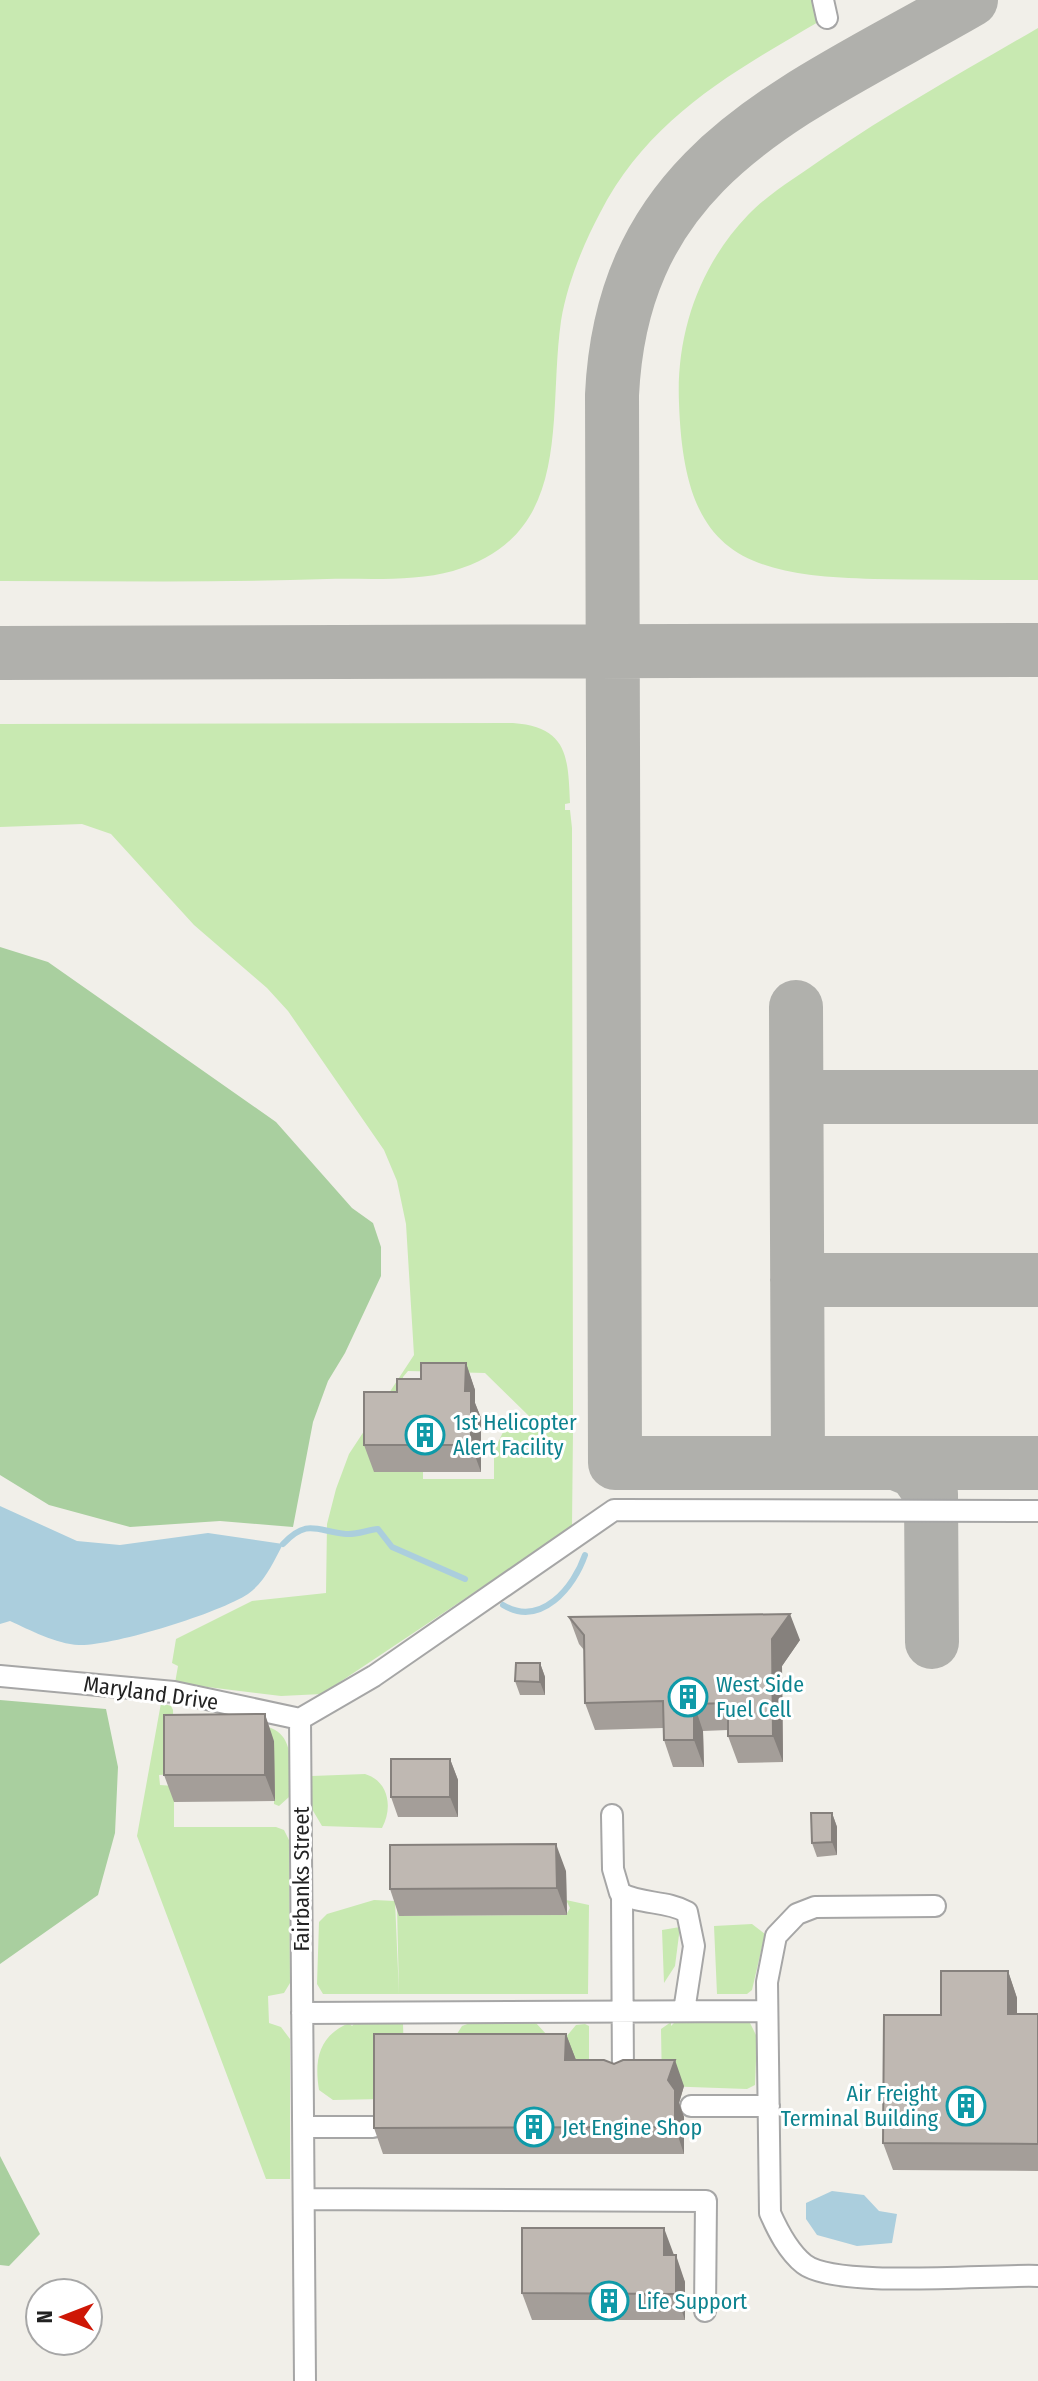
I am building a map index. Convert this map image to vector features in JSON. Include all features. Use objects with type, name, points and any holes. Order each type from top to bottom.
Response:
[{"type":"street","points":[[300,1719],[374,1676],[614,1510],[1038,1511]]},
{"type":"street","name":"Maryland Drive","points":[[0,1676],[174,1692],[300,1719]]},
{"type":"street","name":"Fairbanks Street","points":[[300,1719],[305,2381]]},
{"type":"street","points":[[612,1815],[613,1869],[622,1895],[623,2078]]},
{"type":"street","points":[[622,1895],[671,1903],[687,1912],[694,1946],[684,2011]]},
{"type":"street","points":[[935,1906],[815,1907],[797,1914],[776,1936],[767,1982],[770,2213],[783,2239],[804,2264],[819,2271],[852,2277],[1038,2276]]},
{"type":"street","points":[[302,2013],[767,2011]]},
{"type":"street","points":[[691,2106],[769,2106]]},
{"type":"street","points":[[305,2127],[373,2127]]},
{"type":"street","points":[[305,2199],[706,2201],[705,2311]]},
{"type":"green space","points":[[0,0],[818,0],[820,21],[695,101],[643,150],[620,180],[588,238],[567,293],[557,358],[548,469],[537,502],[519,531],[492,554],[453,571],[407,578],[0,581]]},
{"type":"green space","points":[[1038,28],[1038,580],[826,577],[786,571],[753,561],[727,545],[707,522],[692,492],[683,453],[679,403],[682,352],[694,302],[716,256],[748,215],[775,192],[877,123]]},
{"type":"green space","points":[[513,723],[545,731],[555,738],[566,759],[568,772],[570,803],[565,804],[565,810],[570,810],[572,828],[573,1420],[533,1420],[485,1373],[408,1371],[403,1377],[400,1419],[374,1471],[423,1472],[423,1479],[494,1479],[494,1451],[504,1430],[573,1430],[572,1527],[322,1694],[281,1696],[175,1683],[178,1666],[172,1663],[176,1639],[252,1601],[326,1593],[327,1524],[336,1489],[349,1454],[414,1355],[406,1224],[397,1181],[384,1150],[288,1011],[267,988],[194,925],[111,834],[82,824],[0,827],[0,724]]},
{"type":"green space","points":[[0,947],[48,962],[276,1122],[352,1208],[373,1223],[381,1247],[381,1276],[345,1353],[328,1381],[313,1422],[293,1527],[220,1521],[130,1527],[49,1505],[0,1475]]},
{"type":"green space","points":[[0,1700],[106,1709],[118,1767],[115,1833],[98,1895],[0,1964]]},
{"type":"green space","points":[[161,1703],[171,1706],[173,1710],[174,1774],[159,1775],[160,1785],[174,1786],[174,1827],[276,1827],[284,1830],[289,1840],[290,1983],[284,1993],[268,1996],[269,2023],[281,2027],[290,2039],[290,2179],[266,2179],[137,1836]]},
{"type":"green space","points":[[264,1726],[282,1736],[289,1753],[289,1797],[279,1806],[274,1804],[274,1741]]},
{"type":"green space","points":[[365,1774],[379,1783],[387,1796],[387,1812],[382,1828],[322,1826],[312,1809],[312,1776]]},
{"type":"green space","points":[[374,1900],[395,1901],[399,1994],[323,1994],[317,1984],[319,1922],[327,1914]]},
{"type":"green space","points":[[566,1900],[589,1905],[588,1994],[399,1994],[397,1906],[400,1916],[566,1915],[570,1908]]},
{"type":"green space","points":[[752,1924],[765,1934],[752,1990],[747,1994],[717,1994],[714,1926]]},
{"type":"green space","points":[[680,1927],[675,1966],[664,1983],[662,1930]]},
{"type":"green space","points":[[671,2022],[671,2026],[675,2022],[750,2023],[757,2037],[755,2085],[747,2089],[662,2086],[661,2029]]},
{"type":"green space","points":[[349,2023],[352,2026],[355,2023],[403,2023],[404,2059],[383,2099],[333,2100],[319,2090],[317,2068],[321,2050],[331,2035]]},
{"type":"green space","points":[[470,2023],[536,2023],[547,2035],[455,2037],[462,2026]]},
{"type":"green space","points":[[576,2025],[589,2026],[589,2071],[566,2076],[566,2037]]},
{"type":"green space","points":[[0,2156],[40,2234],[9,2266],[0,2265]]},
{"type":"water","points":[[0,1506],[77,1541],[120,1545],[208,1533],[283,1544],[259,1584],[234,1602],[140,1634],[95,1644],[70,1644],[10,1621],[0,1624]]},
{"type":"water","points":[[832,2191],[864,2195],[879,2211],[897,2214],[892,2243],[857,2246],[817,2235],[806,2219],[806,2203]]},
{"type":"building","points":[[421,1363],[466,1363],[465,1391],[471,1391],[471,1445],[364,1445],[364,1392],[397,1392],[397,1379],[421,1379]]},
{"type":"building","name":"West Side Fuel Cell","points":[[790,1614],[772,1639],[773,1736],[728,1736],[728,1703],[694,1704],[694,1740],[664,1740],[663,1701],[585,1703],[584,1635],[569,1617]]},
{"type":"building","points":[[516,1663],[540,1663],[540,1682],[515,1681]]},
{"type":"building","points":[[265,1714],[265,1775],[164,1775],[164,1715]]},
{"type":"building","points":[[391,1759],[450,1759],[450,1797],[391,1797]]},
{"type":"building","points":[[811,1813],[832,1813],[832,1842],[812,1843]]},
{"type":"building","points":[[556,1844],[557,1888],[390,1889],[390,1845]]},
{"type":"building","name":"Air Freight Terminal Building","points":[[941,1971],[1008,1971],[1008,2014],[1038,2014],[1038,2144],[883,2143],[884,2015],[941,2015]]},
{"type":"building","name":"Jet Engine Shop","points":[[374,2034],[566,2034],[565,2060],[604,2060],[614,2064],[623,2060],[675,2060],[668,2080],[675,2090],[675,2127],[374,2128]]},
{"type":"building","points":[[522,2228],[664,2228],[664,2255],[676,2255],[676,2294],[522,2293]]},
{"type":"waterway","points":[[283,1544],[307,1528],[350,1534],[378,1529],[392,1547],[465,1579]]},
{"type":"waterway","points":[[503,1605],[517,1611],[543,1608],[573,1580],[585,1555]]},
{"type":"taxiway","points":[[971,0],[783,108],[730,148],[684,195],[648,249],[623,315],[612,395],[615,1463],[1038,1463]]},
{"type":"taxiway","points":[[0,653],[1038,650]]},
{"type":"taxiway","points":[[796,1007],[798,1463]]},
{"type":"taxiway","points":[[797,1097],[1038,1097]]},
{"type":"taxiway","points":[[797,1280],[1038,1280]]},
{"type":"taxiway","points":[[898,1464],[915,1471],[931,1494],[932,1642]]},
{"type":"place","name":"1st Helicopter Alert Facility","points":[[425,1435]]},
{"type":"place","name":"West Side Fuel Cell","points":[[688,1697]]},
{"type":"place","name":"Air Freight Terminal Building","points":[[966,2106]]},
{"type":"place","name":"Jet Engine Shop","points":[[534,2127]]},
{"type":"place","name":"Life Support","points":[[609,2301]]}]
